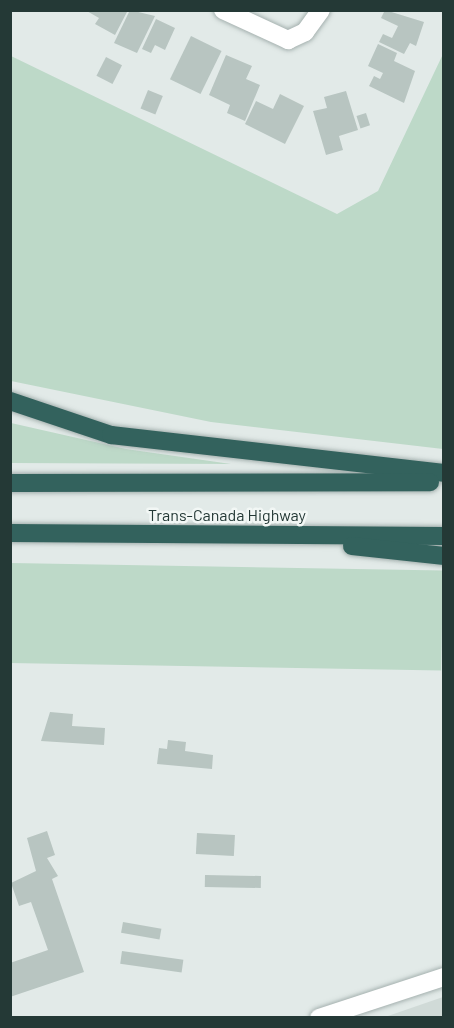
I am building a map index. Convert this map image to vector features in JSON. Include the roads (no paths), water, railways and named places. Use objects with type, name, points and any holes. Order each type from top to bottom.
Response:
[{"type":"highway","points":[[10,401],[111,435],[444,473]]},
{"type":"highway","name":"Trans-Canada Highway","points":[[10,483],[444,482]]},
{"type":"highway","name":"Trans-Canada Highway","points":[[10,533],[444,536]]},
{"type":"highway","points":[[252,534],[444,556]]},
{"type":"street","points":[[223,10],[288,40],[305,32],[321,10]]},
{"type":"street","points":[[319,1017],[444,977]]}]
